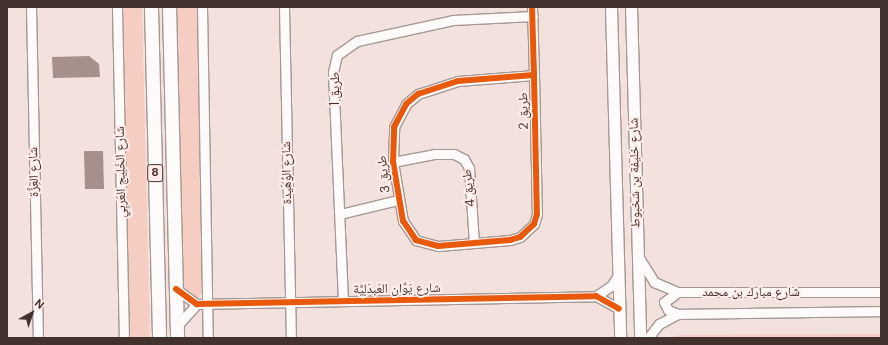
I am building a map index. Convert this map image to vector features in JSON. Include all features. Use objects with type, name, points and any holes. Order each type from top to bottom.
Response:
[{"type":"highway","name":"8","points":[[151,7],[159,338]]},
{"type":"highway","name":"8","points":[[169,7],[177,332]]},
{"type":"main road","name":"شارع خليفة بن شخبوط","points":[[611,7],[620,338]]},
{"type":"main road","name":"شارع خليفة بن شخبوط","points":[[631,7],[640,338]]},
{"type":"street","name":"شارع العِزَّة","points":[[31,7],[38,338]]},
{"type":"street","name":"شارع الخَلِيج العَربِي","points":[[116,7],[124,338]]},
{"type":"street","points":[[202,7],[208,338]]},
{"type":"street","name":"شارع الوُهَيدة","points":[[284,7],[291,338]]},
{"type":"street","name":"طريق 2","points":[[532,11],[537,214]]},
{"type":"street","name":"طريق 1","points":[[343,301],[333,72],[338,55],[357,41],[453,20],[532,11]]},
{"type":"street","name":"طريق 3","points":[[534,75],[458,81],[418,94],[406,104],[394,127],[393,162],[398,200],[404,220],[416,240],[438,246],[520,237],[534,224],[537,214]]},
{"type":"street","name":"طريق 4","points":[[393,162],[435,154],[454,154],[464,159],[469,168],[474,243]]},
{"type":"street","points":[[340,214],[398,200]]},
{"type":"street","name":"شارع مبارك بن محمد","points":[[638,256],[654,282],[678,292],[881,292]]},
{"type":"street","points":[[619,274],[611,286],[596,296],[619,309]]},
{"type":"street","points":[[176,289],[196,304],[177,332]]},
{"type":"street","points":[[678,292],[664,302],[668,310],[678,314]]},
{"type":"street","name":"شارع يَوَّان العَبدَلِيَّة","points":[[196,304],[596,296]]},
{"type":"street","name":"شارع مبارك بن محمد","points":[[648,338],[659,324],[678,314],[881,311]]},
{"type":"shaded area","points":[[117,7],[142,7],[150,338],[126,338]]},
{"type":"shaded area","points":[[176,7],[200,7],[205,289],[198,298],[191,297],[181,286]]},
{"type":"shaded area","points":[[881,334],[881,338],[671,338],[679,335]]},
{"type":"building","points":[[89,56],[99,64],[100,77],[53,78],[52,57]]},
{"type":"building","points":[[84,151],[103,151],[104,189],[85,189]]},
{"type":"cycle path","points":[[532,7],[534,75],[537,214],[534,224],[520,237],[510,240],[438,246],[416,240],[403,221],[393,162],[394,127],[406,104],[418,94],[458,81],[534,75]]},
{"type":"cycle path","points":[[176,289],[197,304],[596,296],[619,309]]}]
